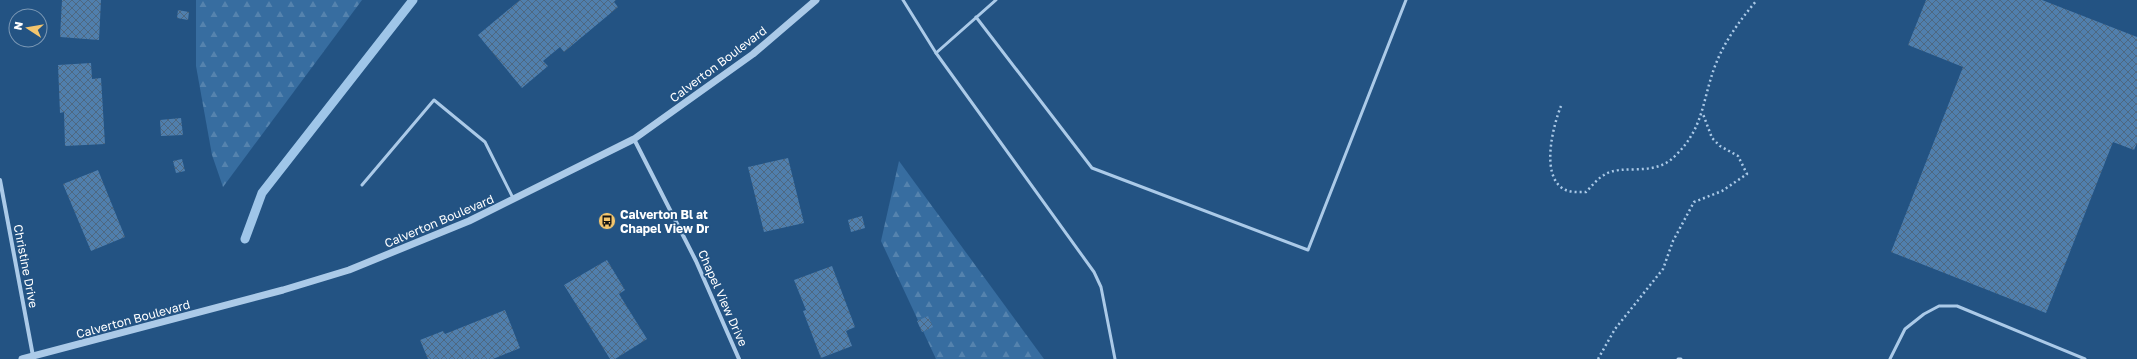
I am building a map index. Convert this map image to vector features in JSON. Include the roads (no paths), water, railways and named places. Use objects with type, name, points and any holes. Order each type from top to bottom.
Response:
[{"type":"street","name":"Calverton Boulevard","points":[[22,359],[283,290],[349,270],[421,241],[514,200],[634,139],[753,54],[813,1]]},
{"type":"street","name":"Chapel View Drive","points":[[634,139],[696,261],[740,359]]},
{"type":"street","name":"Christine Drive","points":[[0,180],[33,356]]},
{"type":"lane","points":[[903,0],[936,53],[1094,272],[1101,287],[1115,359]]},
{"type":"lane","points":[[936,53],[996,0]]},
{"type":"lane","points":[[976,17],[1092,168],[1308,250],[1406,0]]},
{"type":"lane","points":[[362,185],[434,100],[485,142],[514,200]]},
{"type":"lane","points":[[1890,359],[1905,329],[1924,314],[1939,306],[1957,306],[2085,359]]},
{"type":"waterway","points":[[245,239],[262,193],[413,0]]},
{"type":"place","name":"Calverton Bl at Chapel View Dr","points":[[607,221]]}]
